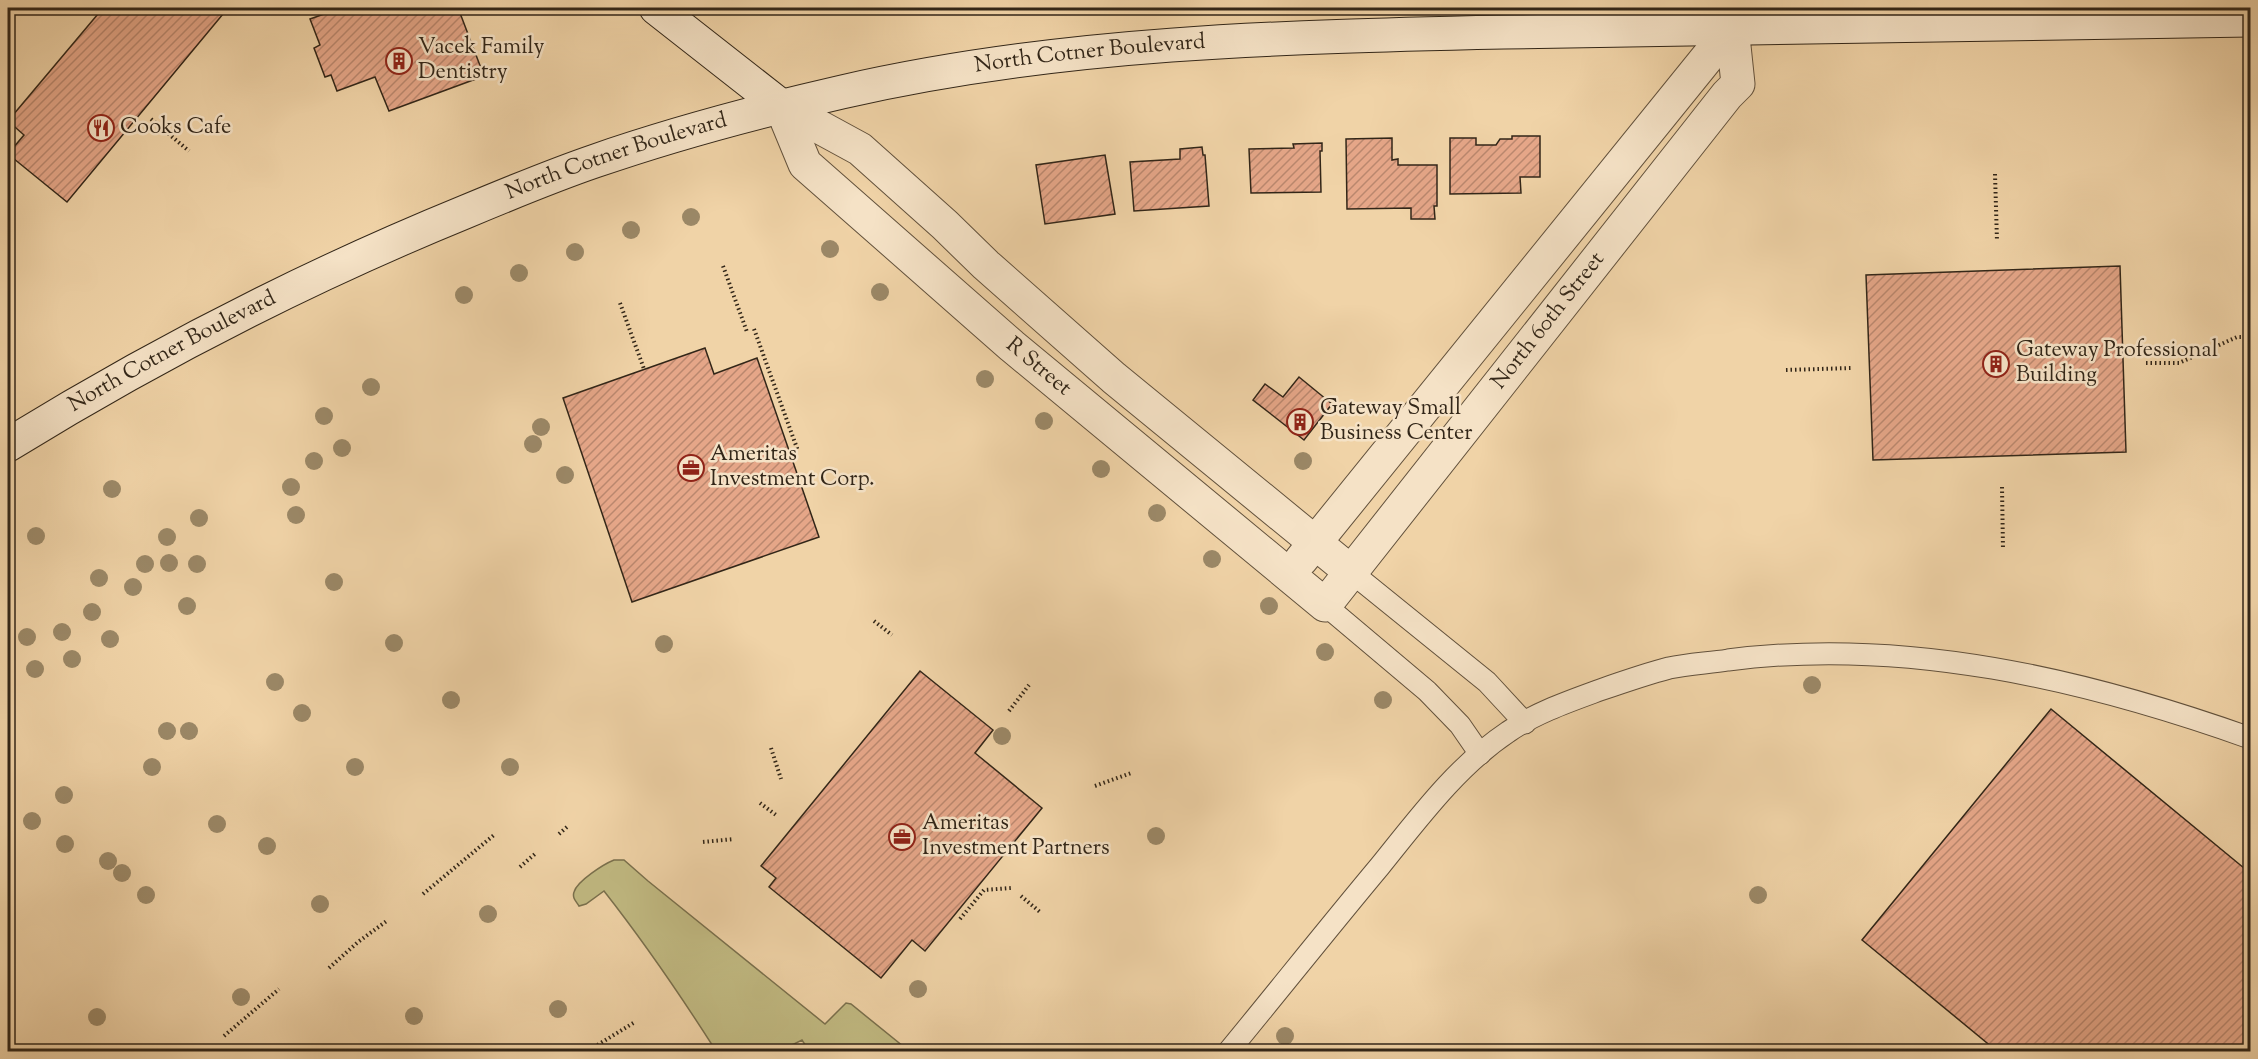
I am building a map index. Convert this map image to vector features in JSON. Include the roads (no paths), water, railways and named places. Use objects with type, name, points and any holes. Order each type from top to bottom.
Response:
[{"type":"street","name":"R Street","points":[[656,8],[723,63],[781,106],[860,149],[945,225],[993,272],[1114,378],[1352,572]]},
{"type":"street","name":"North Cotner Boulevard","points":[[8,445],[168,352],[262,303],[383,246],[596,160],[693,130],[848,90],[973,68],[1133,47],[1298,36],[1732,17],[2250,20]]},
{"type":"street","name":"North 60th Street","points":[[1289,575],[1732,17]]},
{"type":"street","name":"North 60th Street","points":[[1325,605],[1738,84],[1732,17]]},
{"type":"street","name":"R Street","points":[[781,106],[805,164],[1012,346],[1325,605]]},
{"type":"lane","points":[[1352,572],[1487,682],[1525,723]]},
{"type":"lane","points":[[1325,605],[1426,690],[1460,725],[1480,754]]},
{"type":"lane","points":[[1228,1052],[1423,813],[1480,754],[1509,731],[1568,702],[1670,668],[1767,655],[1840,653],[1950,661],[2089,687],[2192,717],[2250,738]]},
{"type":"place","name":"Vacek Family Dentistry","points":[[399,61]]},
{"type":"place","name":"Cooks Cafe","points":[[101,128]]},
{"type":"place","name":"Gateway Professional Building","points":[[1996,364]]},
{"type":"place","name":"Gateway Small Business Center","points":[[1300,422]]},
{"type":"place","name":"Ameritas Investment Corp.","points":[[691,468]]},
{"type":"place","name":"Ameritas Investment Partners","points":[[902,837]]}]
